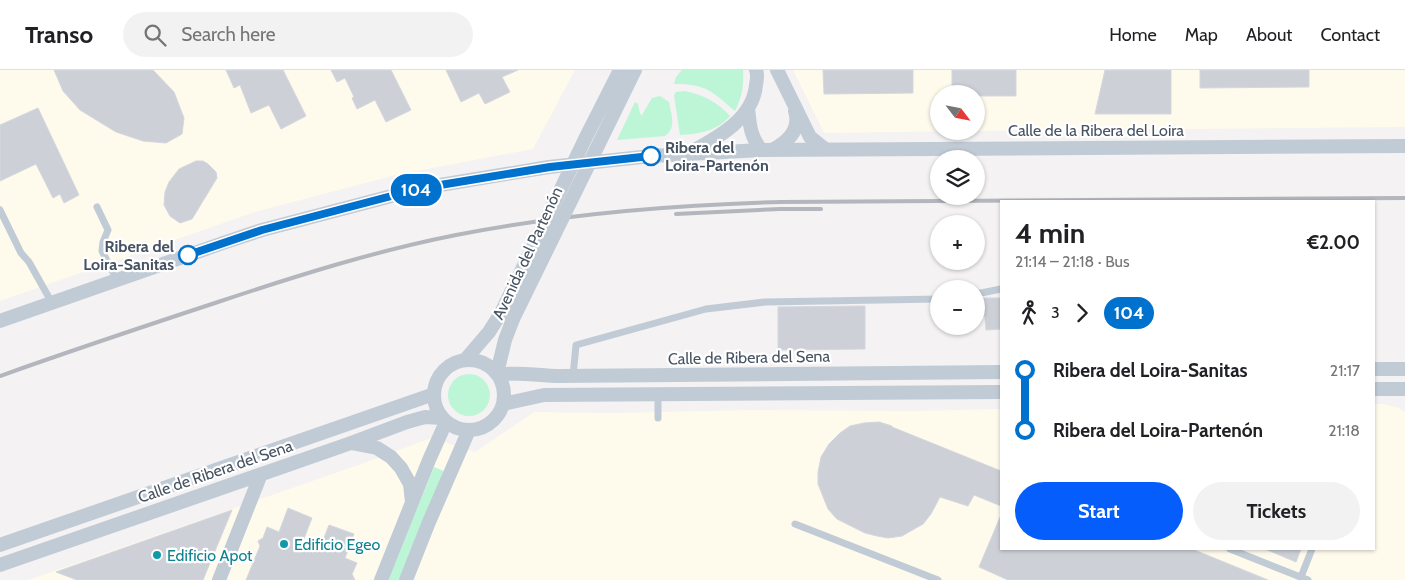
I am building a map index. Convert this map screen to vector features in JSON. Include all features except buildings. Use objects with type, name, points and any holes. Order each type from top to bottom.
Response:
[{"type":"street","name":"Avenida del Partenón","points":[[498,374],[505,340],[507,316],[586,137],[620,70]]},
{"type":"street","name":"Avenida del Partenón","points":[[465,360],[489,332],[507,316],[635,70]]},
{"type":"street","points":[[688,154],[716,138],[733,125],[748,108],[756,88],[756,70]]},
{"type":"street","points":[[777,70],[810,137],[825,149]]},
{"type":"street","points":[[748,108],[754,140],[766,150],[785,144],[792,136],[796,127],[797,115],[793,103]]},
{"type":"street","name":"Calle de la Ribera del Loira","points":[[2,318],[52,303],[262,230],[422,188],[550,167],[651,156],[766,150],[1405,146]]},
{"type":"street","points":[[458,361],[479,361],[489,366],[498,374],[504,389],[503,404],[491,423],[481,428],[469,430],[457,428],[444,420],[436,407],[434,394],[441,374],[448,366],[458,361]]},
{"type":"street","points":[[1375,369],[1405,369]]},
{"type":"street","name":"Calle de Ribera del Sena","points":[[498,374],[512,372],[543,376],[573,376],[1000,372]]},
{"type":"street","points":[[1375,389],[1405,389]]},
{"type":"street","points":[[503,404],[544,395],[1000,392]]},
{"type":"street","name":"Calle de Ribera del Sena","points":[[0,545],[434,394]]},
{"type":"street","name":"Calle de Ribera del Sena","points":[[0,564],[407,422],[425,417],[444,420]]},
{"type":"street","points":[[380,580],[444,420]]},
{"type":"street","points":[[406,580],[469,430]]},
{"type":"street","points":[[351,443],[377,448],[391,458],[401,468],[410,484],[412,502]]},
{"type":"street","points":[[219,580],[261,474]]},
{"type":"lane","points":[[97,207],[108,230],[103,242],[102,251],[117,280]]},
{"type":"lane","points":[[0,210],[21,253],[52,303]]},
{"type":"lane","points":[[985,292],[1000,289]]},
{"type":"lane","points":[[573,376],[576,345],[706,310],[765,302],[930,299]]},
{"type":"lane","points":[[658,395],[658,418]]},
{"type":"lane","points":[[795,524],[938,580]]},
{"type":"lane","points":[[1232,550],[1304,579],[1312,550]]},
{"type":"shaded area","points":[[0,70],[575,70],[533,149],[396,175],[255,212],[0,301]]},
{"type":"shaded area","points":[[793,70],[1405,70],[1405,127],[985,131],[985,85],[930,85],[930,132],[824,133]]},
{"type":"shaded area","points":[[1375,404],[1397,407],[1405,412],[1405,580],[28,580],[431,438],[475,452],[534,412],[1000,409],[1000,550],[1375,550]]},
{"type":"green space","points":[[682,70],[743,70],[742,91],[735,111],[708,90],[694,85],[674,84],[676,77]]},
{"type":"green space","points":[[685,91],[710,100],[730,116],[720,125],[701,133],[680,135],[674,95],[676,92]]},
{"type":"green space","points":[[660,96],[669,102],[672,125],[669,133],[665,136],[617,140],[635,102],[638,104],[640,114],[642,115],[652,98]]},
{"type":"green space","points":[[473,374],[481,377],[487,383],[490,395],[487,407],[481,413],[465,416],[457,413],[451,407],[448,391],[451,383],[457,377]]},
{"type":"green space","points":[[434,467],[444,471],[399,580],[388,580]]},
{"type":"railway","points":[[1093,200],[1405,198]]},
{"type":"railway","points":[[0,376],[247,292],[366,256],[456,235],[577,216],[699,205],[781,202],[1000,201]]},
{"type":"railway","points":[[676,214],[821,209]]},
{"type":"bus line","name":"104","points":[[188,255],[262,230],[422,188],[550,167],[651,156]]},
{"type":"place","name":"Ribera del Loira-Partenón","points":[[651,156]]},
{"type":"place","name":"Ribera del Loira-Sanitas","points":[[188,255]]},
{"type":"place","name":"Edificio Egeo","points":[[284,544]]},
{"type":"place","name":"Edificio Apot","points":[[157,555]]}]
